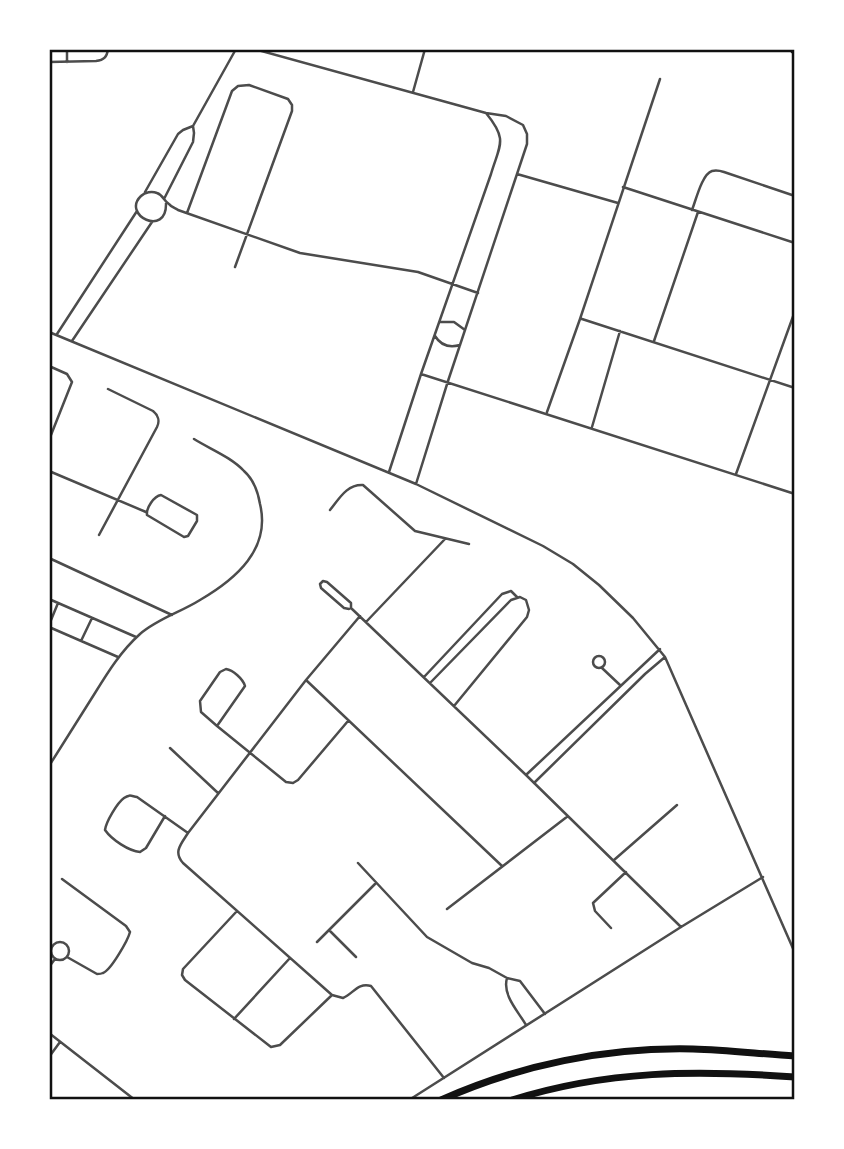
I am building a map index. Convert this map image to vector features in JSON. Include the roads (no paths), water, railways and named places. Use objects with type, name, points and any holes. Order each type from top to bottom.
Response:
[{"type":"main road","points":[[441,1100],[479,1085],[548,1065],[619,1053],[691,1049],[795,1056]]},
{"type":"main road","points":[[512,1100],[589,1081],[632,1076],[727,1073],[795,1077]]},
{"type":"lane","points":[[66,49],[67,62]]},
{"type":"lane","points":[[49,62],[103,60],[108,49]]},
{"type":"lane","points":[[72,341],[153,222],[163,216],[166,210],[165,201],[192,142],[193,126],[236,49]]},
{"type":"lane","points":[[254,49],[486,113],[506,116],[523,125],[527,134],[527,144],[416,484]]},
{"type":"lane","points":[[413,92],[425,49]]},
{"type":"lane","points":[[547,412],[660,79]]},
{"type":"lane","points":[[187,213],[232,91],[238,86],[246,85],[284,97],[290,102],[292,111],[235,267]]},
{"type":"lane","points":[[389,473],[501,142],[496,126],[486,113]]},
{"type":"lane","points":[[57,335],[137,211],[138,201],[178,134],[193,126]]},
{"type":"lane","points":[[692,210],[704,180],[708,173],[714,170],[795,195]]},
{"type":"lane","points":[[517,174],[618,203]]},
{"type":"lane","points":[[623,187],[795,243]]},
{"type":"lane","points":[[144,194],[155,192],[187,213],[300,253],[418,272],[478,293]]},
{"type":"lane","points":[[137,211],[143,219],[153,222]]},
{"type":"lane","points":[[654,341],[698,212]]},
{"type":"lane","points":[[736,474],[795,311]]},
{"type":"lane","points":[[580,318],[795,388]]},
{"type":"lane","points":[[439,322],[454,322],[465,330]]},
{"type":"lane","points":[[592,427],[620,331]]},
{"type":"lane","points":[[49,332],[416,484],[543,545],[599,585],[633,618],[665,657],[795,953]]},
{"type":"lane","points":[[435,336],[446,346],[460,345]]},
{"type":"lane","points":[[49,366],[72,379],[49,440]]},
{"type":"lane","points":[[421,374],[547,412],[795,494]]},
{"type":"lane","points":[[99,535],[159,421],[158,415],[153,411],[108,388]]},
{"type":"lane","points":[[49,766],[118,657],[136,637],[206,596],[242,570],[257,547],[262,528],[262,509],[256,490],[246,473],[238,466],[194,439]]},
{"type":"lane","points":[[49,471],[146,512],[148,516],[184,537],[190,535],[198,519],[195,514],[161,495],[156,496],[146,512]]},
{"type":"lane","points":[[330,510],[349,487],[363,485],[415,531],[469,544]]},
{"type":"lane","points":[[366,622],[445,539]]},
{"type":"lane","points":[[49,558],[172,615]]},
{"type":"lane","points":[[351,608],[344,608],[321,588],[321,582],[327,582],[351,603],[351,608],[681,927]]},
{"type":"lane","points":[[424,677],[505,592],[513,592],[517,597],[526,600],[529,610],[527,617],[454,706]]},
{"type":"lane","points":[[430,683],[517,597]]},
{"type":"lane","points":[[49,599],[136,637]]},
{"type":"lane","points":[[58,603],[49,626],[118,657]]},
{"type":"lane","points":[[360,616],[249,752],[188,833],[178,848],[178,856],[332,995],[343,998],[360,986],[371,986],[444,1078]]},
{"type":"lane","points":[[81,641],[92,618]]},
{"type":"lane","points":[[474,623],[482,630]]},
{"type":"lane","points":[[526,775],[660,649]]},
{"type":"lane","points":[[449,650],[456,656]]},
{"type":"lane","points":[[534,783],[665,657]]},
{"type":"lane","points":[[602,667],[620,685]]},
{"type":"lane","points":[[217,726],[245,686],[226,669],[220,672],[200,701],[201,712],[217,726],[286,782],[296,782],[348,720]]},
{"type":"lane","points":[[306,680],[502,866]]},
{"type":"lane","points":[[170,748],[218,793]]},
{"type":"lane","points":[[165,816],[146,848],[140,852],[134,852],[105,830],[106,822],[128,796],[136,797],[165,816],[188,833]]},
{"type":"lane","points":[[614,860],[677,805]]},
{"type":"lane","points":[[446,909],[568,816]]},
{"type":"lane","points":[[358,863],[427,937],[472,963],[520,981],[545,1014]]},
{"type":"lane","points":[[611,928],[595,911],[593,903],[626,872]]},
{"type":"lane","points":[[409,1100],[763,877]]},
{"type":"lane","points":[[62,879],[126,926],[130,932],[105,972],[97,974],[67,957]]},
{"type":"lane","points":[[317,942],[376,883]]},
{"type":"lane","points":[[237,911],[183,969],[185,980],[271,1047],[283,1043],[332,995]]},
{"type":"lane","points":[[329,930],[356,957]]},
{"type":"lane","points":[[65,944],[69,950],[67,957],[55,959],[51,953],[53,946],[65,944]]},
{"type":"lane","points":[[234,1019],[290,958]]},
{"type":"lane","points":[[49,967],[55,959]]},
{"type":"lane","points":[[507,978],[507,994],[527,1026]]},
{"type":"lane","points":[[49,1033],[135,1100]]},
{"type":"lane","points":[[49,1057],[60,1041]]}]
